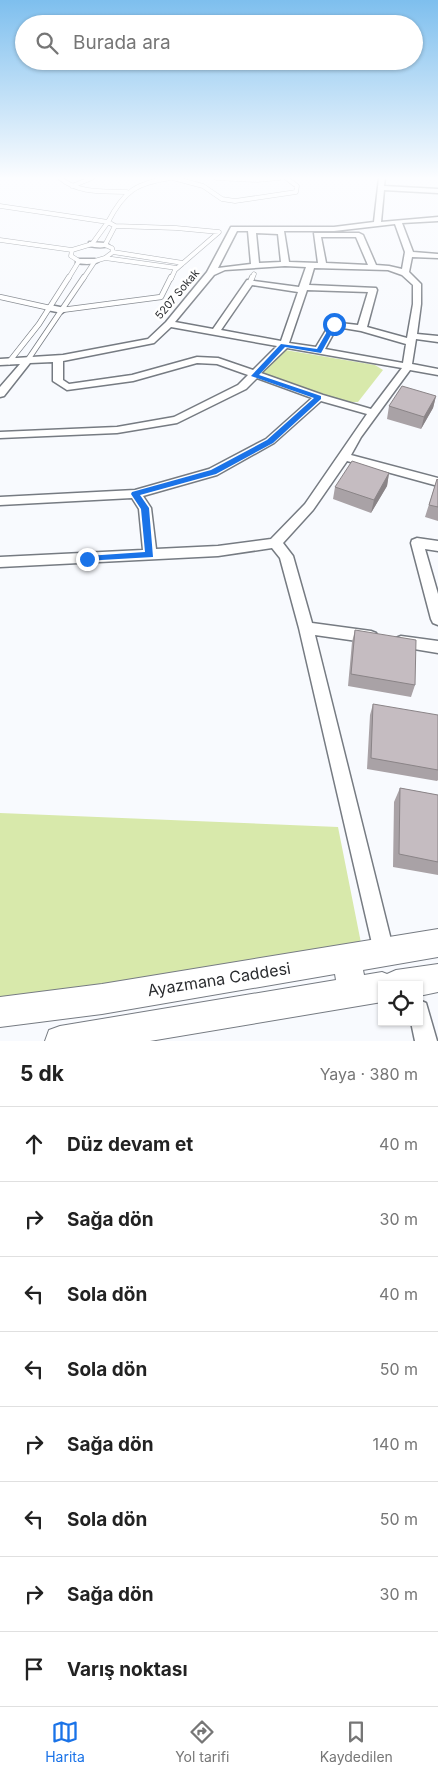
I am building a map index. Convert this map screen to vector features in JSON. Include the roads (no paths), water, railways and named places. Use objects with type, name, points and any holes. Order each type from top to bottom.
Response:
[{"type":"main road","name":"Ayazmana Caddesi","points":[[0,1012],[102,999],[438,943]]},
{"type":"main road","points":[[346,958],[353,992]]},
{"type":"main road","points":[[60,1041],[378,988]]},
{"type":"street","points":[[233,231],[334,229],[355,227]]},
{"type":"street","points":[[399,227],[408,254],[405,273]]},
{"type":"street","name":"5207 Sokak","points":[[5,362],[58,358],[151,341],[169,324],[211,273],[233,231]]},
{"type":"street","points":[[215,332],[253,274],[252,231],[281,232],[285,264]]},
{"type":"street","points":[[324,266],[317,236],[359,235],[373,267]]},
{"type":"street","points":[[92,244],[105,245]]},
{"type":"street","points":[[408,254],[438,256]]},
{"type":"street","points":[[80,261],[95,261]]},
{"type":"street","points":[[0,562],[218,551],[275,543],[309,507],[344,457],[356,436],[407,368],[417,304],[417,284],[405,273],[389,268],[373,267],[285,264],[253,274]]},
{"type":"street","points":[[0,435],[118,430],[177,420],[242,387],[284,345],[311,265]]},
{"type":"street","points":[[211,273],[224,268],[303,288],[373,290],[362,328]]},
{"type":"street","points":[[50,308],[62,310]]},
{"type":"street","points":[[169,324],[407,368],[438,372]]},
{"type":"street","points":[[319,352],[334,324],[412,339],[438,339]]},
{"type":"street","points":[[58,358],[58,381],[67,387],[133,378],[197,360],[218,361],[254,376],[373,413]]},
{"type":"street","points":[[0,394],[27,361]]},
{"type":"street","points":[[0,372],[5,362]]},
{"type":"street","points":[[0,501],[135,494],[213,472],[270,441],[319,397]]},
{"type":"street","points":[[344,457],[438,482]]},
{"type":"street","points":[[135,494],[145,508],[150,555]]},
{"type":"street","points":[[275,543],[286,556],[306,628],[384,952]]},
{"type":"street","points":[[438,546],[417,544],[438,619]]},
{"type":"street","points":[[306,628],[438,647]]},
{"type":"street","points":[[423,1026],[426,1041]]},
{"type":"lane","points":[[0,240],[72,250],[92,244],[103,227]]},
{"type":"lane","points":[[112,252],[112,248],[105,245],[115,227]]},
{"type":"lane","points":[[133,227],[219,232],[233,231]]},
{"type":"lane","points":[[62,310],[161,297],[177,268],[219,232]]},
{"type":"lane","points":[[5,362],[50,308],[80,261],[71,256],[72,250]]},
{"type":"lane","points":[[27,361],[95,261],[105,258],[112,252],[183,263]]},
{"type":"lane","points":[[105,258],[177,268]]},
{"type":"lane","points":[[0,298],[50,308]]}]
